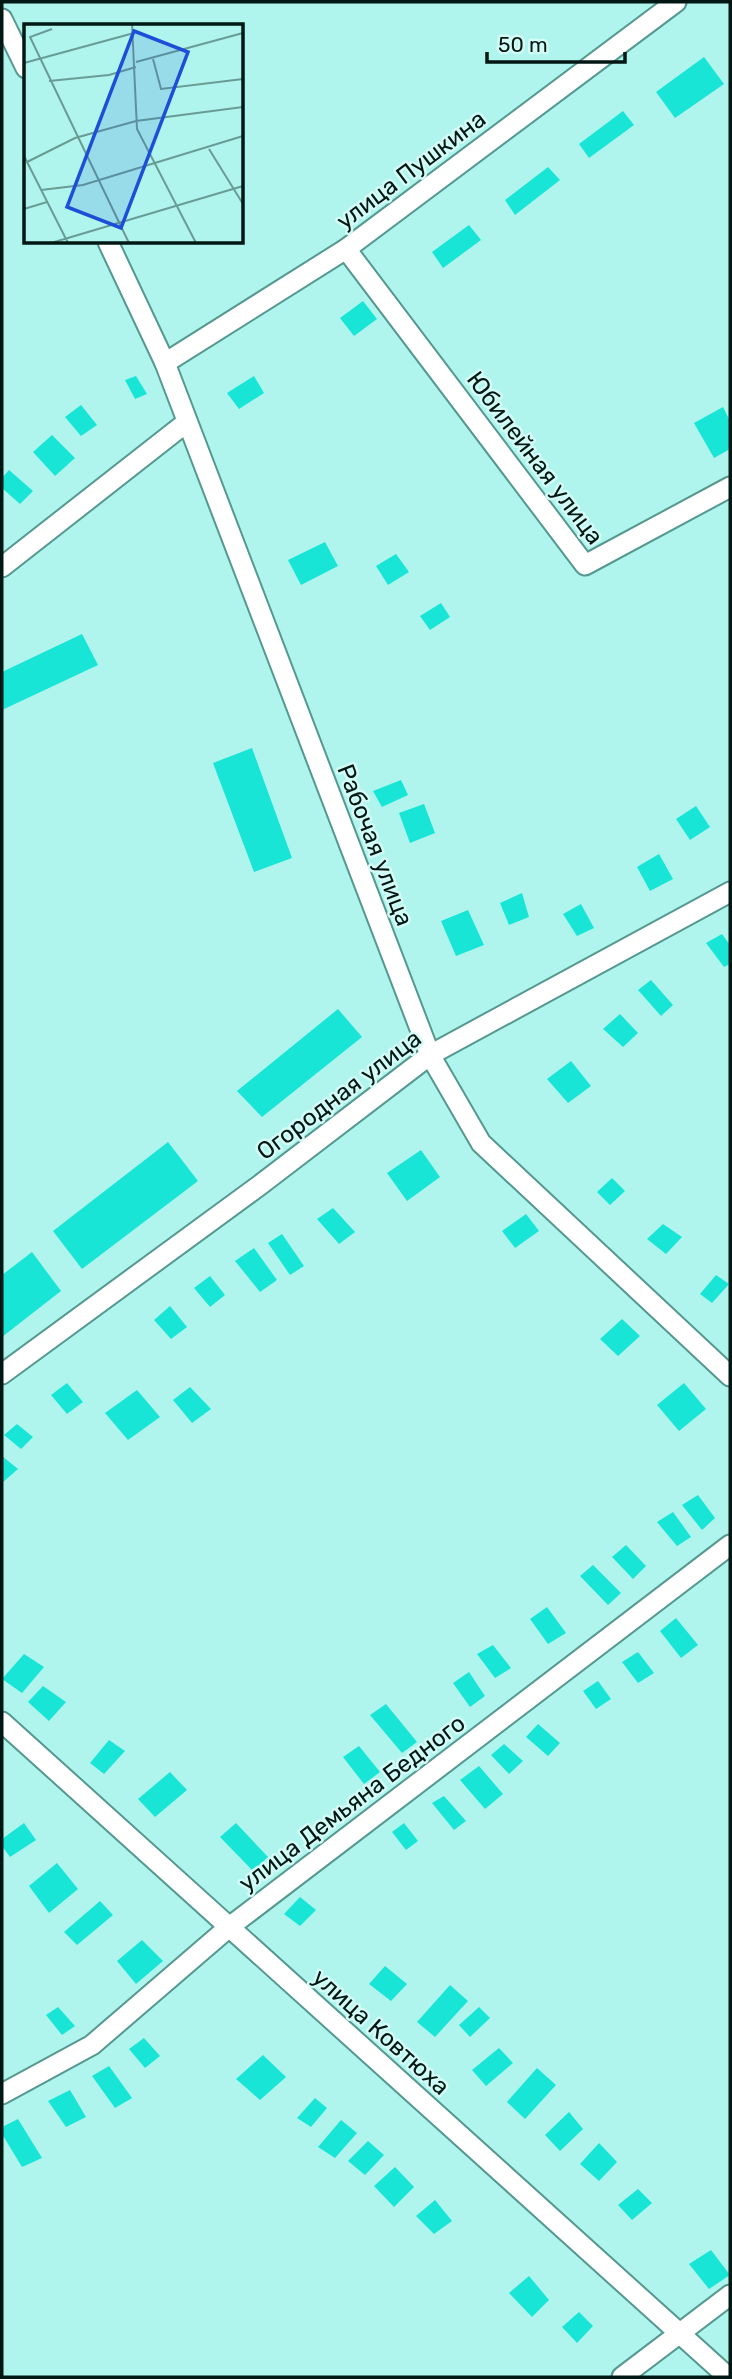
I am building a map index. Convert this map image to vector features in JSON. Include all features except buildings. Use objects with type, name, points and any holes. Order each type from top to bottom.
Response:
[{"type":"street","name":"улица Пушкина","points":[[165,363],[346,249],[676,2]]},
{"type":"street","points":[[3,24],[24,64]]},
{"type":"street","name":"Рабочая улица","points":[[108,243],[165,363],[430,1055],[481,1143],[730,1376]]},
{"type":"street","name":"Юбилейная улица","points":[[346,249],[584,565],[730,486]]},
{"type":"street","points":[[2,567],[187,422]]},
{"type":"street","name":"Огородная улица","points":[[2,1374],[260,1185],[430,1055],[730,892]]},
{"type":"street","name":"улица Демьяна Бедного","points":[[2,2094],[92,2045],[228,1928],[730,1545]]},
{"type":"street","name":"улица Ковтюха","points":[[2,1722],[728,2377]]},
{"type":"street","points":[[621,2377],[730,2294]]}]
